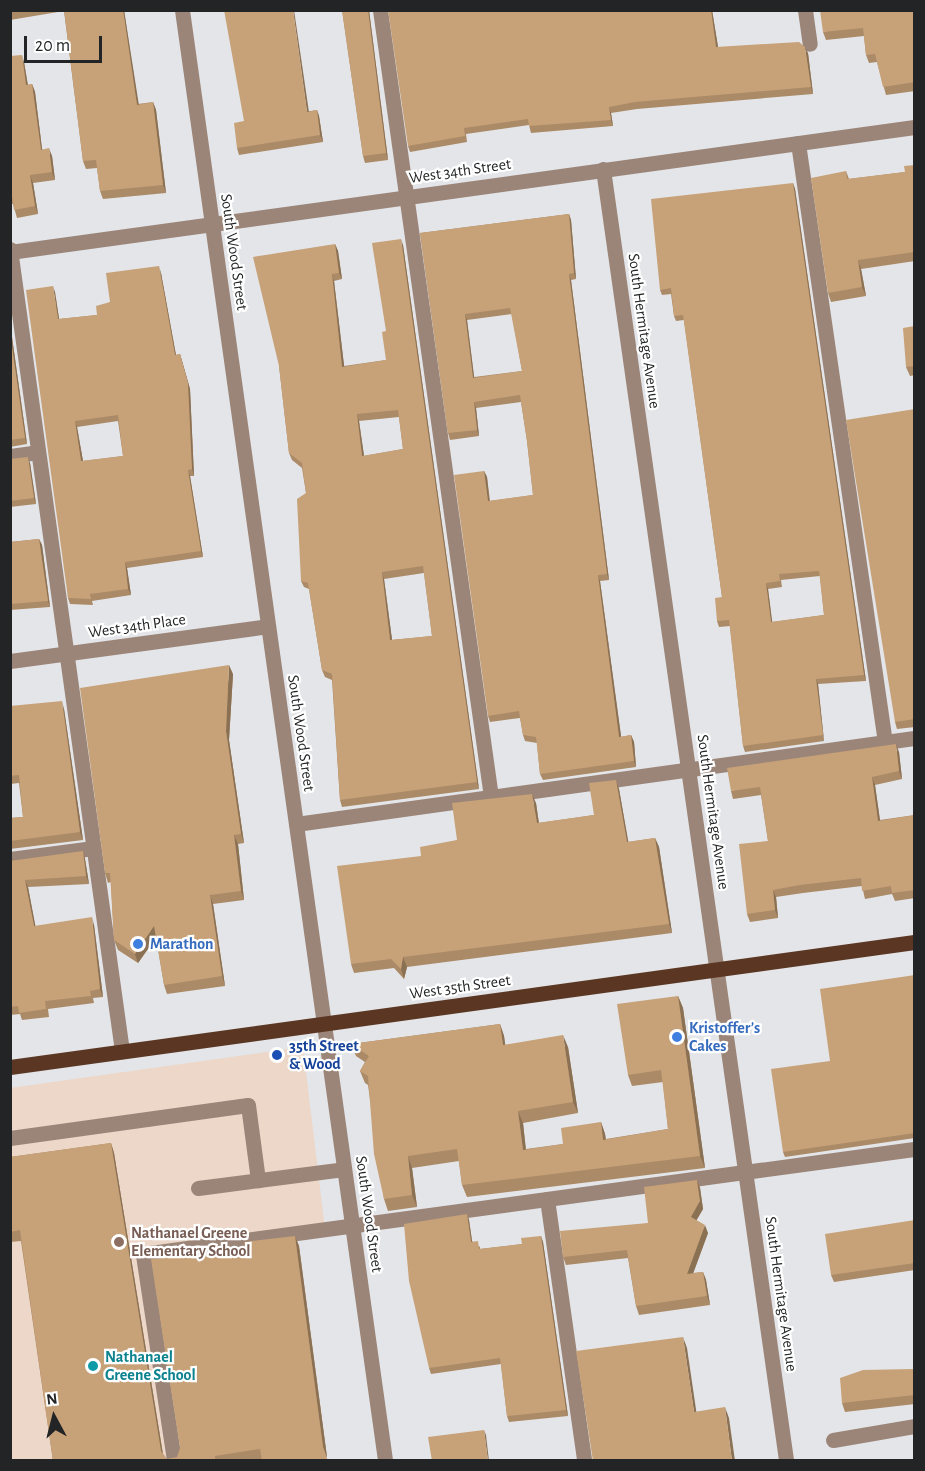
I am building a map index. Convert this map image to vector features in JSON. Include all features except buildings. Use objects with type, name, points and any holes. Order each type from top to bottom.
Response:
[{"type":"main road","name":"West 35th Street","points":[[10,1067],[915,942]]},
{"type":"street","name":"South Wood Street","points":[[182,10],[385,1461]]},
{"type":"street","points":[[380,10],[491,797]]},
{"type":"street","points":[[805,10],[810,44]]},
{"type":"street","name":"West 34th Street","points":[[11,251],[915,127]]},
{"type":"street","points":[[798,143],[885,742]]},
{"type":"street","name":"South Hermitage Avenue","points":[[603,170],[786,1461]]},
{"type":"street","points":[[11,251],[122,1052]]},
{"type":"street","points":[[10,456],[38,452]]},
{"type":"street","name":"West 34th Place","points":[[10,661],[268,627]]},
{"type":"street","points":[[296,824],[915,738]]},
{"type":"street","points":[[10,860],[93,848]]},
{"type":"street","points":[[10,1138],[248,1106],[258,1180]]},
{"type":"street","points":[[174,1461],[142,1254],[915,1149]]},
{"type":"street","points":[[198,1188],[344,1169]]},
{"type":"street","points":[[547,1199],[584,1461]]},
{"type":"street","points":[[833,1440],[915,1426]]},
{"type":"shaded area","name":"Nathanael Greene Elementary School","points":[[303,1047],[325,1229],[143,1254],[174,1460],[11,1460],[10,1088]]},
{"type":"place","name":"Marathon","points":[[138,944]]},
{"type":"place","name":"Kristoffer’s Cakes","points":[[677,1037]]},
{"type":"place","name":"35th Street & Wood","points":[[277,1055]]},
{"type":"place","name":"Nathanael Greene Elementary School","points":[[119,1242]]},
{"type":"place","name":"Nathanael Greene School","points":[[93,1366]]}]
